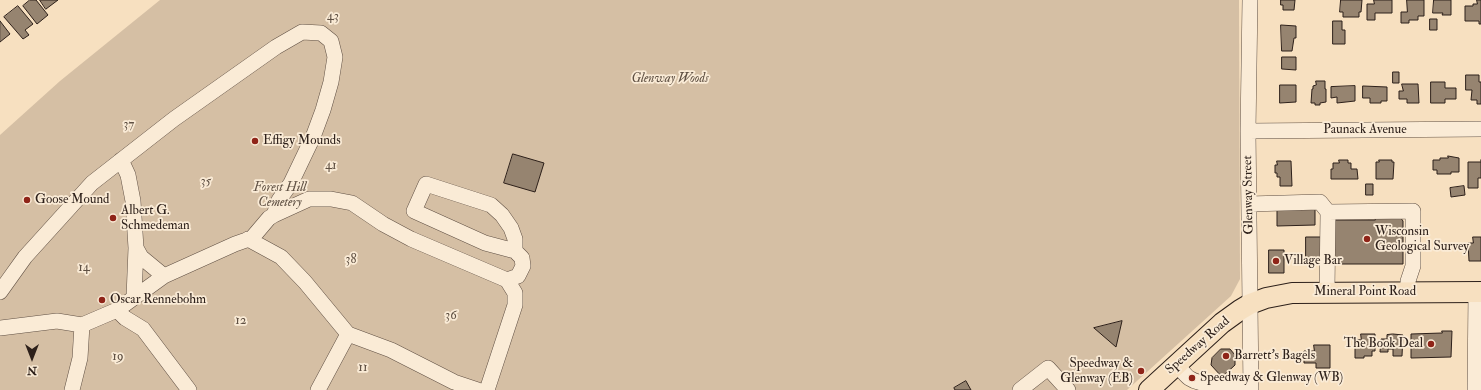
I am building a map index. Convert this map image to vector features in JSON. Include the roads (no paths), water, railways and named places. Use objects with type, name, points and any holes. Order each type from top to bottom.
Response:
[{"type":"main road","name":"Mineral Point Road","points":[[1250,304],[1266,298],[1292,293],[1478,292]]},
{"type":"main road","name":"Speedway Road","points":[[1149,390],[1222,324],[1250,304]]},
{"type":"street","name":"Glenway Street","points":[[1250,0],[1248,130],[1251,387]]},
{"type":"street","points":[[0,292],[25,257],[92,182],[174,119],[276,47],[302,32],[321,33],[331,41],[335,57],[324,110],[313,137],[290,183],[279,200],[274,214]]},
{"type":"street","name":"Paunack Avenue","points":[[1248,130],[1481,129]]},
{"type":"street","points":[[121,160],[128,175],[132,195],[136,248],[134,297]]},
{"type":"street","points":[[507,280],[518,276],[523,266],[522,258],[515,251],[485,243],[414,211],[426,184],[491,205],[502,215],[511,228],[515,239],[515,251]]},
{"type":"street","points":[[0,328],[57,321],[82,325],[118,310],[164,276],[235,244],[252,238],[274,214],[309,199],[331,199],[352,203],[383,224],[411,239],[507,280],[515,293],[515,305],[487,390]]},
{"type":"street","points":[[1249,204],[1320,202],[1328,212],[1328,292]]},
{"type":"street","points":[[1328,212],[1413,211],[1413,266],[1408,281],[1408,292]]},
{"type":"street","points":[[248,240],[281,257],[305,282],[348,334],[391,350],[454,382],[478,390]]},
{"type":"street","points":[[136,248],[141,257],[164,276]]},
{"type":"street","points":[[1475,390],[1478,292]]},
{"type":"street","points":[[118,310],[125,318],[143,329],[189,390]]},
{"type":"street","points":[[72,390],[80,358],[82,325]]},
{"type":"street","points":[[318,390],[348,334]]},
{"type":"street","points":[[1176,364],[1188,377],[1198,382],[1251,387]]},
{"type":"street","points":[[1020,390],[1048,368],[1068,390]]},
{"type":"place","name":"Effigy Mounds","points":[[255,141]]},
{"type":"place","name":"Goose Mound","points":[[27,200]]},
{"type":"place","name":"Albert G. Schmedeman","points":[[113,218]]},
{"type":"place","name":"Wisconsin Geological Survey","points":[[1367,239]]},
{"type":"place","name":"Village Bar","points":[[1276,261]]},
{"type":"place","name":"Oscar Rennebohm","points":[[102,300]]},
{"type":"place","name":"The Book Deal","points":[[1431,344]]},
{"type":"place","name":"Barrett's Bagels","points":[[1226,356]]},
{"type":"place","name":"Speedway & Glenway (EB)","points":[[1141,371]]},
{"type":"place","name":"Speedway & Glenway (WB)","points":[[1192,378]]},
{"type":"park label","name":"43","points":[[333,17]]},
{"type":"park label","name":"Glenway Woods","points":[[670,79]]},
{"type":"park label","name":"37","points":[[129,125]]},
{"type":"park label","name":"41","points":[[331,166]]},
{"type":"park label","name":"35","points":[[206,182]]},
{"type":"park label","name":"Forest Hill Cemetery","points":[[280,196]]},
{"type":"park label","name":"38","points":[[351,260]]},
{"type":"park label","name":"14","points":[[84,268]]},
{"type":"park label","name":"36","points":[[451,316]]},
{"type":"park label","name":"12","points":[[241,321]]},
{"type":"park label","name":"19","points":[[118,357]]},
{"type":"park label","name":"11","points":[[363,368]]}]
